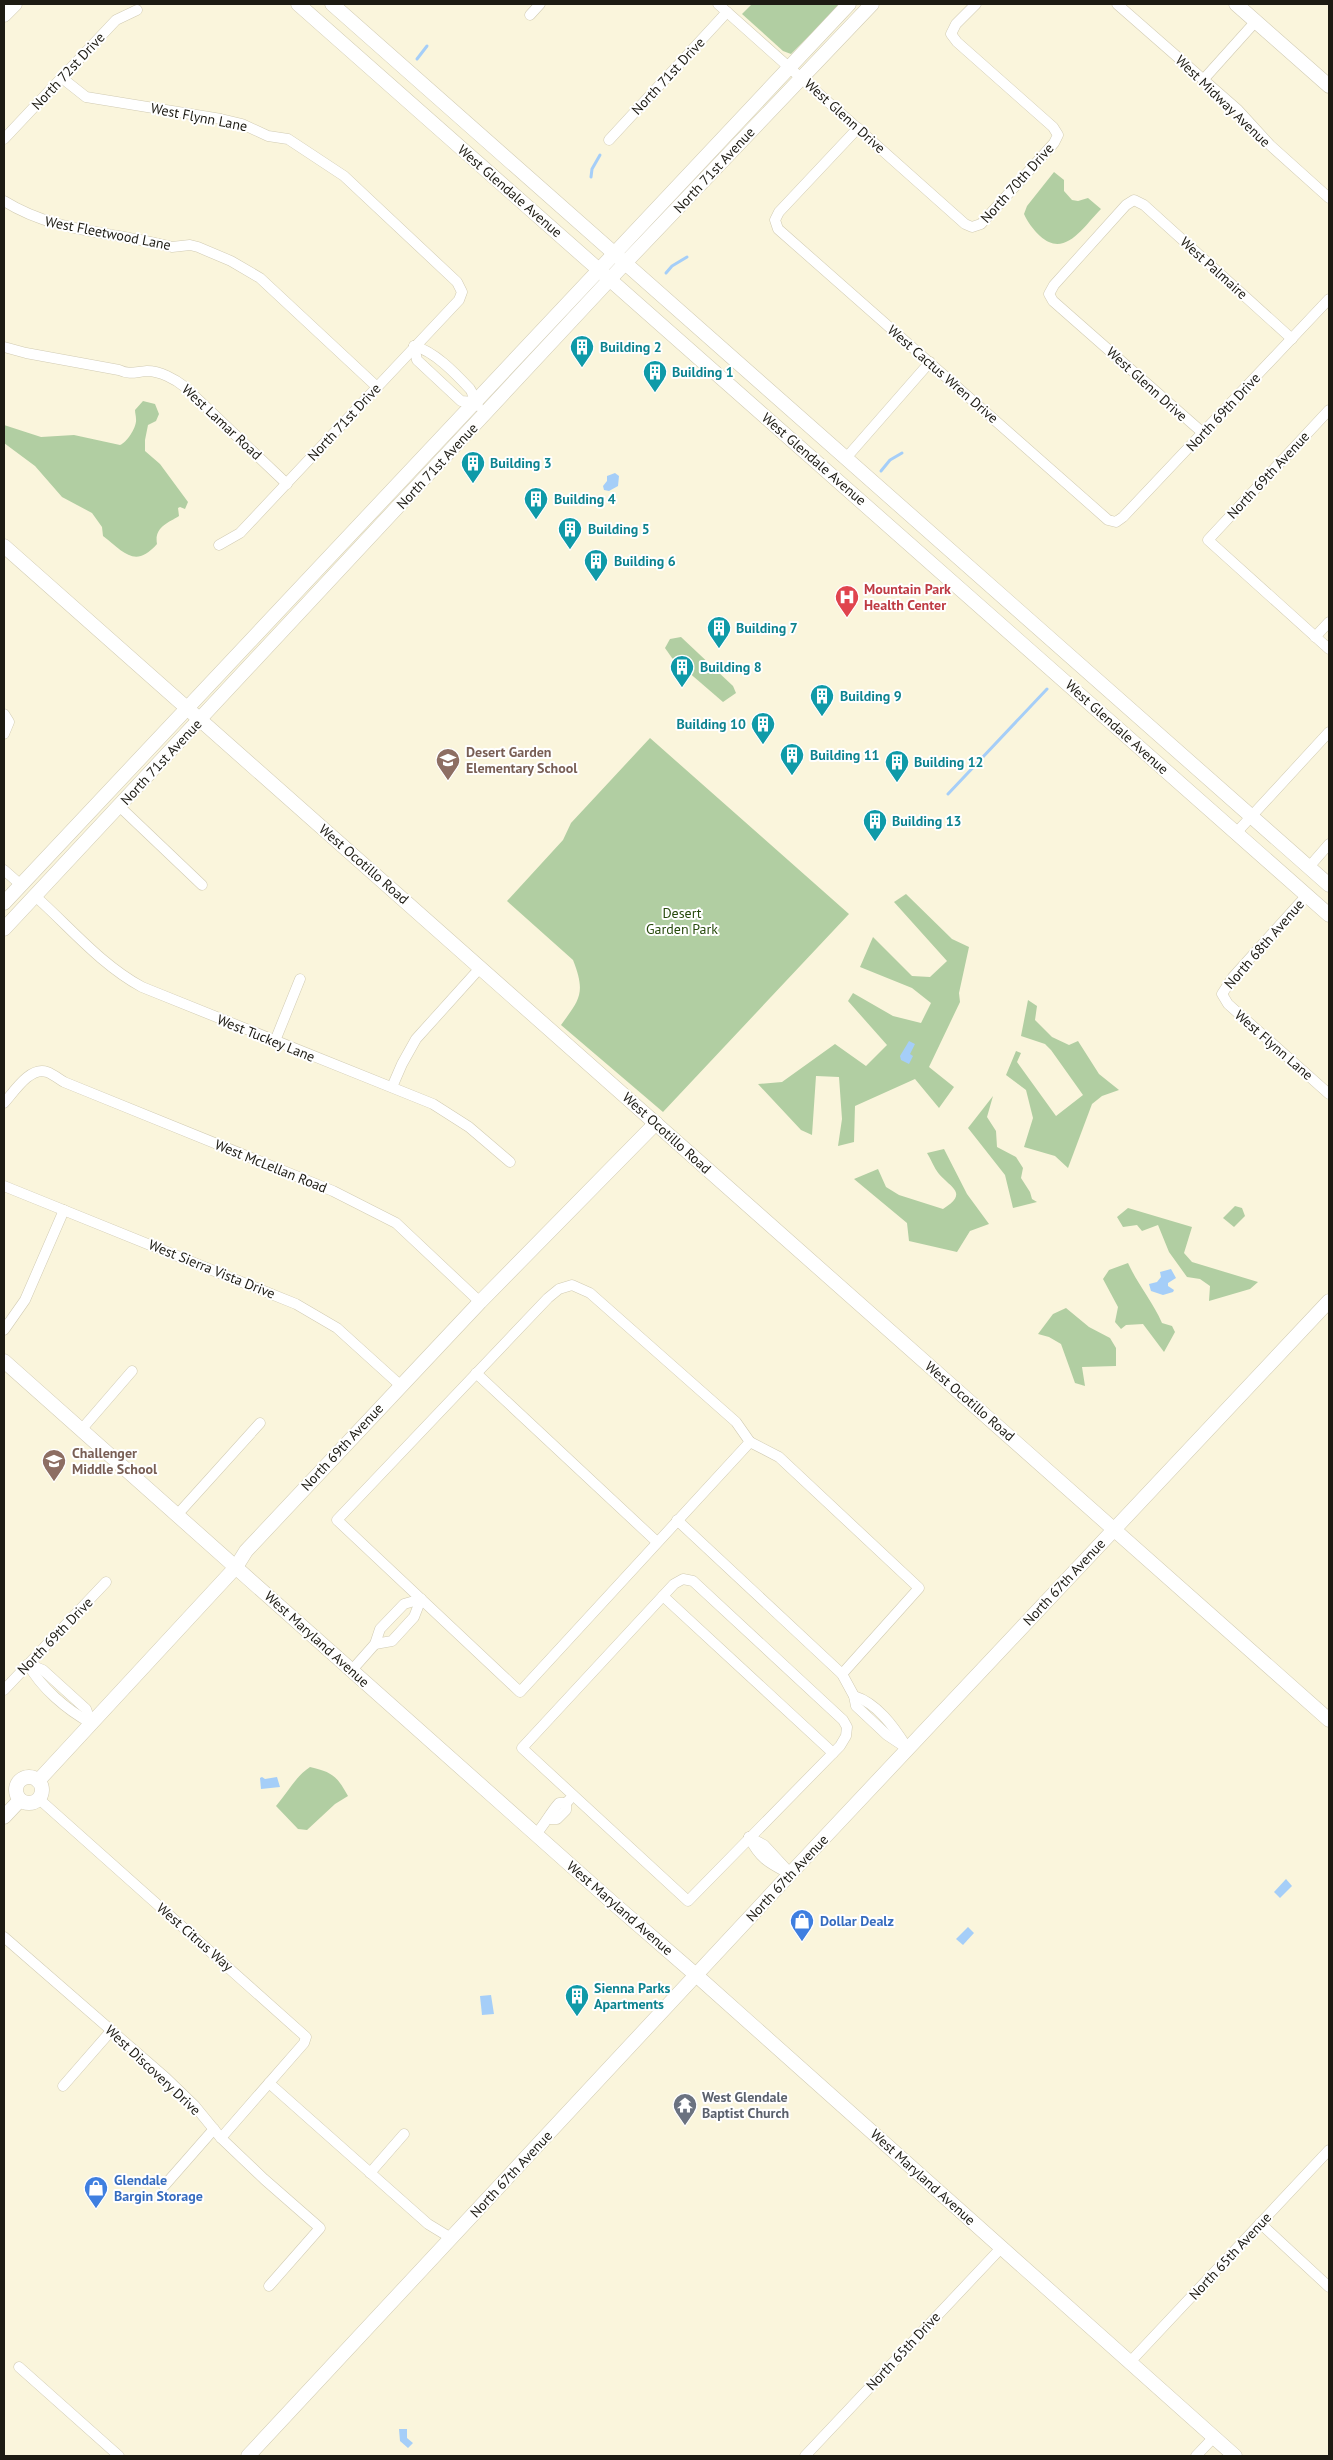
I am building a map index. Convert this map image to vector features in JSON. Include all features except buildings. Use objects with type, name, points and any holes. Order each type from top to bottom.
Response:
[{"type":"street","points":[[4,15],[15,4]]},
{"type":"street","name":"West Glendale Avenue","points":[[298,4],[1329,914]]},
{"type":"street","name":"West Glendale Avenue","points":[[332,4],[615,252],[1329,885]]},
{"type":"street","points":[[530,15],[540,4]]},
{"type":"street","name":"West Glenn Drive","points":[[718,4],[965,224],[972,227]]},
{"type":"street","name":"North 71st Avenue","points":[[4,904],[849,4]]},
{"type":"street","name":"North 71st Avenue","points":[[4,929],[626,262],[872,4]]},
{"type":"street","name":"North 70th Drive","points":[[972,227],[980,226],[1054,142],[1058,134],[1054,127],[957,42],[951,34],[976,4]]},
{"type":"street","name":"West Midway Avenue","points":[[1117,4],[1238,110],[1270,145],[1329,198]]},
{"type":"street","points":[[1236,4],[1329,86]]},
{"type":"street","name":"North 72st Drive","points":[[4,139],[116,20],[137,10]]},
{"type":"street","name":"North 71st Drive","points":[[609,140],[727,12]]},
{"type":"street","points":[[1203,80],[1256,21]]},
{"type":"street","name":"West Flynn Lane","points":[[62,78],[86,97],[221,119],[250,127],[268,136],[288,139],[344,176],[457,282],[462,292]]},
{"type":"street","name":"West Cactus Wren Drive","points":[[858,128],[779,212],[774,220],[778,229],[1108,520],[1116,522]]},
{"type":"street","name":"West Glenn Drive","points":[[1134,200],[1126,205],[1054,285],[1049,294],[1053,301],[1203,434]]},
{"type":"street","name":"West Palmaire","points":[[1134,200],[1144,205],[1292,339]]},
{"type":"street","name":"West Fleetwood Lane","points":[[4,201],[30,216],[50,223],[172,247],[190,245],[231,261],[272,288],[376,386]]},
{"type":"street","name":"North 71st Drive","points":[[220,545],[240,533],[287,484],[376,386],[459,300],[462,292]]},
{"type":"street","name":"North 69th Drive","points":[[1116,522],[1203,434],[1329,299]]},
{"type":"street","points":[[414,346],[417,360],[462,401],[474,402],[486,414]]},
{"type":"street","name":"West Lamar Road","points":[[4,347],[26,353],[119,370],[128,374],[148,371],[172,378],[185,387],[287,484]]},
{"type":"street","points":[[846,458],[930,362]]},
{"type":"street","name":"North 69th Avenue","points":[[1315,637],[1208,540],[1329,410]]},
{"type":"street","name":"West Ocotillo Road","points":[[4,546],[1329,1720]]},
{"type":"street","points":[[962,590],[978,574]]},
{"type":"street","points":[[1329,622],[1315,637],[1329,649]]},
{"type":"street","points":[[4,734],[6,718]]},
{"type":"street","points":[[1236,833],[1329,732]]},
{"type":"street","points":[[119,806],[202,885]]},
{"type":"street","points":[[1309,867],[1329,844]]},
{"type":"street","points":[[4,870],[21,885]]},
{"type":"street","points":[[1307,895],[1329,904]]},
{"type":"street","name":"North 68th Avenue","points":[[1222,994],[1233,977],[1307,895]]},
{"type":"street","name":"West Tuckey Lane","points":[[35,896],[120,975],[142,988],[392,1087],[452,1114],[510,1162]]},
{"type":"street","points":[[392,1087],[416,1039],[480,968]]},
{"type":"street","points":[[275,1041],[300,979]]},
{"type":"street","name":"West Flynn Lane","points":[[1222,994],[1228,1004],[1329,1094]]},
{"type":"street","name":"West McLellan Road","points":[[4,1103],[30,1075],[38,1071],[46,1072],[71,1085],[332,1191],[396,1223],[480,1302]]},
{"type":"street","name":"North 69th Avenue","points":[[38,1781],[236,1567],[246,1551],[400,1385],[656,1122]]},
{"type":"street","name":"West Sierra Vista Drive","points":[[4,1186],[296,1304],[336,1328],[400,1385]]},
{"type":"street","points":[[4,1330],[25,1300],[64,1210]]},
{"type":"street","points":[[750,1442],[520,1692],[337,1520],[548,1298],[559,1289],[572,1285],[590,1293],[627,1325],[736,1422],[750,1442],[779,1457],[919,1588],[842,1674]]},
{"type":"street","name":"North 67th Avenue","points":[[248,2456],[790,1874],[1329,1302]]},
{"type":"street","name":"West Maryland Avenue","points":[[4,1361],[1002,2246],[1235,2456]]},
{"type":"street","points":[[81,1430],[132,1371]]},
{"type":"street","points":[[476,1373],[657,1542]]},
{"type":"street","points":[[177,1515],[260,1424]]},
{"type":"street","points":[[677,1520],[842,1674],[854,1696],[864,1699],[894,1727],[908,1749]]},
{"type":"street","points":[[683,1579],[693,1581],[843,1720],[847,1726],[846,1736],[832,1753],[688,1901],[522,1748],[663,1596],[674,1584],[683,1579]]},
{"type":"street","name":"North 69th Drive","points":[[4,1690],[106,1582]]},
{"type":"street","points":[[663,1596],[832,1753]]},
{"type":"street","points":[[352,1670],[375,1644],[380,1629],[404,1604],[422,1599]]},
{"type":"street","points":[[375,1644],[392,1641],[414,1617],[422,1599]]},
{"type":"street","points":[[28,1664],[43,1670],[86,1709],[91,1724]]},
{"type":"street","points":[[30,1777],[38,1781],[42,1789],[39,1799],[30,1803],[20,1800],[16,1793],[19,1782],[30,1777]]},
{"type":"street","points":[[536,1834],[550,1819],[557,1819],[566,1810],[566,1803],[573,1795]]},
{"type":"street","name":"West Citrus Way","points":[[39,1799],[306,2037],[304,2043],[222,2138]]},
{"type":"street","points":[[4,1817],[20,1800]]},
{"type":"street","points":[[749,1837],[756,1852],[767,1862],[790,1874]]},
{"type":"street","name":"West Discovery Drive","points":[[4,1937],[194,2105],[222,2138],[264,2179],[320,2228],[269,2286]]},
{"type":"street","points":[[63,2086],[111,2031]]},
{"type":"street","points":[[270,2083],[428,2224],[451,2238]]},
{"type":"street","points":[[164,2186],[214,2129]]},
{"type":"street","points":[[370,2173],[404,2134]]},
{"type":"street","name":"North 65th Avenue","points":[[1130,2362],[1329,2150]]},
{"type":"street","points":[[1260,2223],[1329,2287]]},
{"type":"street","name":"North 65th Drive","points":[[805,2456],[1002,2246]]},
{"type":"street","points":[[19,2367],[118,2456]]},
{"type":"street","points":[[1196,2456],[1214,2437]]},
{"type":"green space","points":[[752,4],[841,4],[791,54],[783,51],[742,14]]},
{"type":"green space","points":[[1054,172],[1064,180],[1064,191],[1072,200],[1078,201],[1088,198],[1101,209],[1074,238],[1058,244],[1049,242],[1040,236],[1024,214],[1027,206]]},
{"type":"green space","points":[[143,401],[155,404],[159,414],[156,421],[148,425],[145,451],[160,464],[188,502],[185,509],[178,508],[179,516],[166,523],[160,530],[157,544],[142,556],[136,557],[124,552],[103,536],[102,527],[92,513],[62,497],[35,466],[4,443],[4,425],[41,437],[74,435],[120,445],[131,434],[136,422],[135,410]]},
{"type":"green space","points":[[681,637],[733,686],[736,693],[723,702],[672,658],[665,648],[670,639]]},
{"type":"green space","name":"Desert Garden Park","points":[[650,738],[849,914],[663,1112],[561,1025],[573,1009],[579,995],[579,980],[573,960],[507,901],[563,840],[571,823]]},
{"type":"green space","points":[[906,894],[952,939],[969,947],[959,993],[960,1002],[929,1067],[954,1087],[939,1108],[915,1079],[855,1106],[854,1142],[838,1146],[842,1119],[839,1077],[816,1076],[812,1135],[801,1130],[758,1084],[782,1082],[835,1044],[866,1066],[887,1045],[848,1001],[853,993],[893,1016],[921,1023],[931,1003],[912,988],[860,967],[873,937],[912,976],[930,977],[947,961],[894,902]]},
{"type":"green space","points":[[1028,1000],[1037,1006],[1035,1020],[1052,1037],[1069,1045],[1078,1041],[1099,1074],[1119,1090],[1102,1096],[1092,1104],[1068,1168],[1055,1156],[1024,1147],[1033,1118],[1026,1090],[1006,1075],[1016,1051],[1021,1053],[1017,1062],[1056,1116],[1083,1095],[1045,1044],[1021,1036]]},
{"type":"green space","points":[[993,1096],[987,1117],[996,1131],[997,1147],[1016,1157],[1023,1168],[1021,1178],[1032,1199],[1037,1202],[1013,1208],[1005,1175],[968,1128]]},
{"type":"green space","points":[[944,1149],[967,1194],[989,1224],[970,1231],[957,1252],[909,1241],[907,1223],[854,1179],[878,1169],[886,1187],[899,1195],[943,1209],[955,1199],[955,1191],[937,1172],[927,1153]]},
{"type":"green space","points":[[1235,1206],[1242,1208],[1245,1216],[1234,1227],[1223,1218]]},
{"type":"green space","points":[[1128,1208],[1192,1227],[1184,1253],[1192,1262],[1258,1282],[1250,1289],[1209,1301],[1210,1286],[1200,1279],[1187,1277],[1169,1252],[1158,1225],[1142,1231],[1137,1225],[1123,1227],[1117,1217]]},
{"type":"green space","points":[[1128,1263],[1162,1323],[1172,1326],[1175,1332],[1164,1352],[1143,1324],[1126,1325],[1121,1329],[1115,1322],[1118,1307],[1103,1279],[1109,1270]]},
{"type":"green space","points":[[1066,1308],[1089,1327],[1110,1338],[1116,1348],[1116,1366],[1082,1367],[1085,1386],[1075,1383],[1061,1344],[1049,1337],[1038,1334],[1053,1314]]},
{"type":"green space","points":[[310,1767],[329,1773],[337,1779],[348,1796],[335,1804],[307,1830],[298,1829],[276,1806],[296,1780]]},
{"type":"water","points":[[615,473],[619,476],[618,486],[609,491],[604,490],[603,486],[607,481],[607,476]]},
{"type":"water","points":[[909,1041],[915,1044],[910,1054],[913,1056],[909,1064],[901,1060],[900,1056]]},
{"type":"water","points":[[1171,1269],[1176,1278],[1168,1283],[1168,1286],[1174,1290],[1173,1292],[1163,1295],[1151,1291],[1149,1284],[1157,1282],[1161,1277],[1160,1272]]},
{"type":"water","points":[[277,1777],[280,1787],[261,1789],[260,1778],[265,1779]]},
{"type":"water","points":[[1286,1879],[1292,1886],[1280,1898],[1274,1892]]},
{"type":"water","points":[[968,1927],[974,1933],[963,1945],[956,1939]]},
{"type":"water","points":[[491,1995],[494,2014],[482,2015],[480,1996]]},
{"type":"water","points":[[399,2429],[407,2429],[407,2438],[413,2443],[408,2448],[400,2441]]},
{"type":"waterway","points":[[417,59],[427,46]]},
{"type":"waterway","points":[[591,177],[592,169],[600,155]]},
{"type":"waterway","points":[[666,273],[672,266],[687,257]]},
{"type":"waterway","points":[[881,471],[890,460],[902,453]]},
{"type":"waterway","points":[[948,794],[1047,689]]},
{"type":"place","name":"Building 2","points":[[582,368]]},
{"type":"place","name":"Building 1","points":[[655,393]]},
{"type":"place","name":"Building 3","points":[[473,484]]},
{"type":"place","name":"Building 4","points":[[536,520]]},
{"type":"place","name":"Building 5","points":[[570,550]]},
{"type":"place","name":"Building 6","points":[[596,582]]},
{"type":"place","name":"Mountain Park Health Center","points":[[847,618]]},
{"type":"place","name":"Building 7","points":[[719,649]]},
{"type":"place","name":"Building 8","points":[[682,688]]},
{"type":"place","name":"Building 9","points":[[822,717]]},
{"type":"place","name":"Building 10","points":[[763,745]]},
{"type":"place","name":"Building 11","points":[[792,776]]},
{"type":"place","name":"Desert Garden Elementary School","points":[[448,781]]},
{"type":"place","name":"Building 12","points":[[897,783]]},
{"type":"place","name":"Building 13","points":[[875,842]]},
{"type":"place","name":"Challenger Middle School","points":[[54,1482]]},
{"type":"place","name":"Dollar Dealz","points":[[802,1942]]},
{"type":"place","name":"Sienna Parks Apartments","points":[[577,2017]]},
{"type":"place","name":"West Glendale Baptist Church","points":[[685,2126]]},
{"type":"place","name":"Glendale Bargin Storage","points":[[96,2209]]}]
